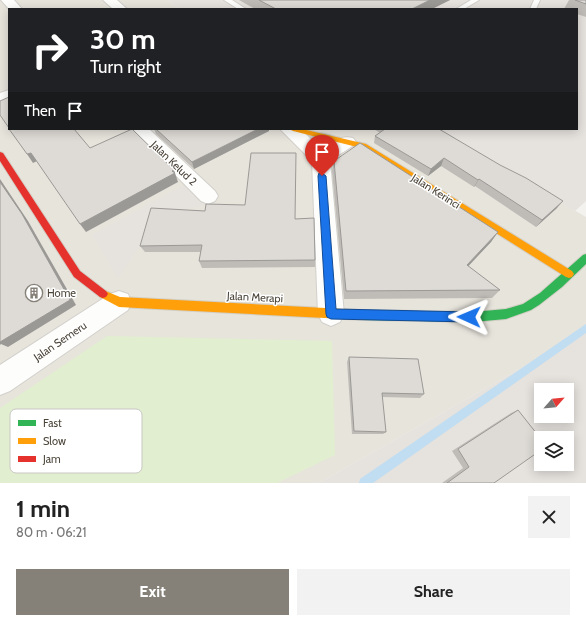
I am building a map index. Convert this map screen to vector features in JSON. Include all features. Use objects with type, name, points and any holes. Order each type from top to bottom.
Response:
[{"type":"street","points":[[109,0],[120,8]]},
{"type":"street","name":"Jalan Kelud 2","points":[[140,130],[208,196]]},
{"type":"street","points":[[290,130],[306,143],[321,160],[331,314]]},
{"type":"street","name":"Jalan Kerinci","points":[[297,130],[362,146],[382,156],[569,274]]},
{"type":"street","points":[[321,160],[336,146],[347,142]]},
{"type":"street","name":"Jalan Merapi","points":[[0,155],[77,274],[88,285],[103,295],[119,302],[331,314],[483,317],[505,315],[525,308],[538,301],[555,288],[586,258]]},
{"type":"street","name":"Jalan Semeru","points":[[0,381],[119,302]]},
{"type":"lane","points":[[228,0],[242,8]]},
{"type":"lane","points":[[461,8],[476,0]]},
{"type":"shaded area","points":[[0,0],[167,0],[179,8],[8,8],[8,130],[437,130],[586,217],[586,331],[319,483],[0,483]]},
{"type":"shaded area","points":[[167,0],[586,0],[586,201],[575,211],[437,130],[578,130],[578,8],[179,8]]},
{"type":"shaded area","points":[[190,182],[211,204],[162,214],[118,278],[92,235]]},
{"type":"shaded area","points":[[586,331],[586,483],[319,483]]},
{"type":"green space","points":[[107,336],[332,341],[335,455],[277,483],[0,483],[0,408]]},
{"type":"building","points":[[259,0],[430,0],[414,8],[274,8]]},
{"type":"building","points":[[575,0],[586,0],[586,4]]},
{"type":"building","points":[[8,97],[8,127],[0,115],[0,101]]},
{"type":"building","points":[[10,130],[75,130],[90,148],[130,130],[133,130],[174,170],[172,171],[175,173],[80,224],[31,153],[27,154]]},
{"type":"building","points":[[157,130],[256,130],[192,162]]},
{"type":"building","points":[[384,130],[441,130],[500,165],[526,178],[563,201],[542,220],[444,158],[431,169],[375,136]]},
{"type":"building","points":[[360,143],[498,232],[467,265],[500,290],[346,291],[334,161]]},
{"type":"building","points":[[251,153],[296,153],[295,219],[314,218],[315,260],[199,261],[202,245],[140,246],[151,208],[205,211],[206,204],[245,205]]},
{"type":"building","points":[[0,182],[22,214],[70,300],[0,342]]},
{"type":"building","points":[[349,357],[418,359],[424,394],[382,393],[386,432],[354,431]]},
{"type":"building","points":[[518,410],[535,431],[534,455],[494,483],[447,483],[469,467],[458,449]]},
{"type":"waterway","points":[[364,483],[586,328]]},
{"type":"traffic: fast","points":[[363,315],[484,317],[506,314],[527,307],[543,297],[586,258]]},
{"type":"traffic: slow","points":[[297,130],[363,146],[569,274]]},
{"type":"traffic: slow","points":[[103,294],[119,302],[363,315]]},
{"type":"traffic: jam","points":[[0,155],[77,274],[103,294]]},
{"type":"place","name":"Home","points":[[34,293]]},
{"type":"route","points":[[322,176],[331,314],[469,317]]}]
